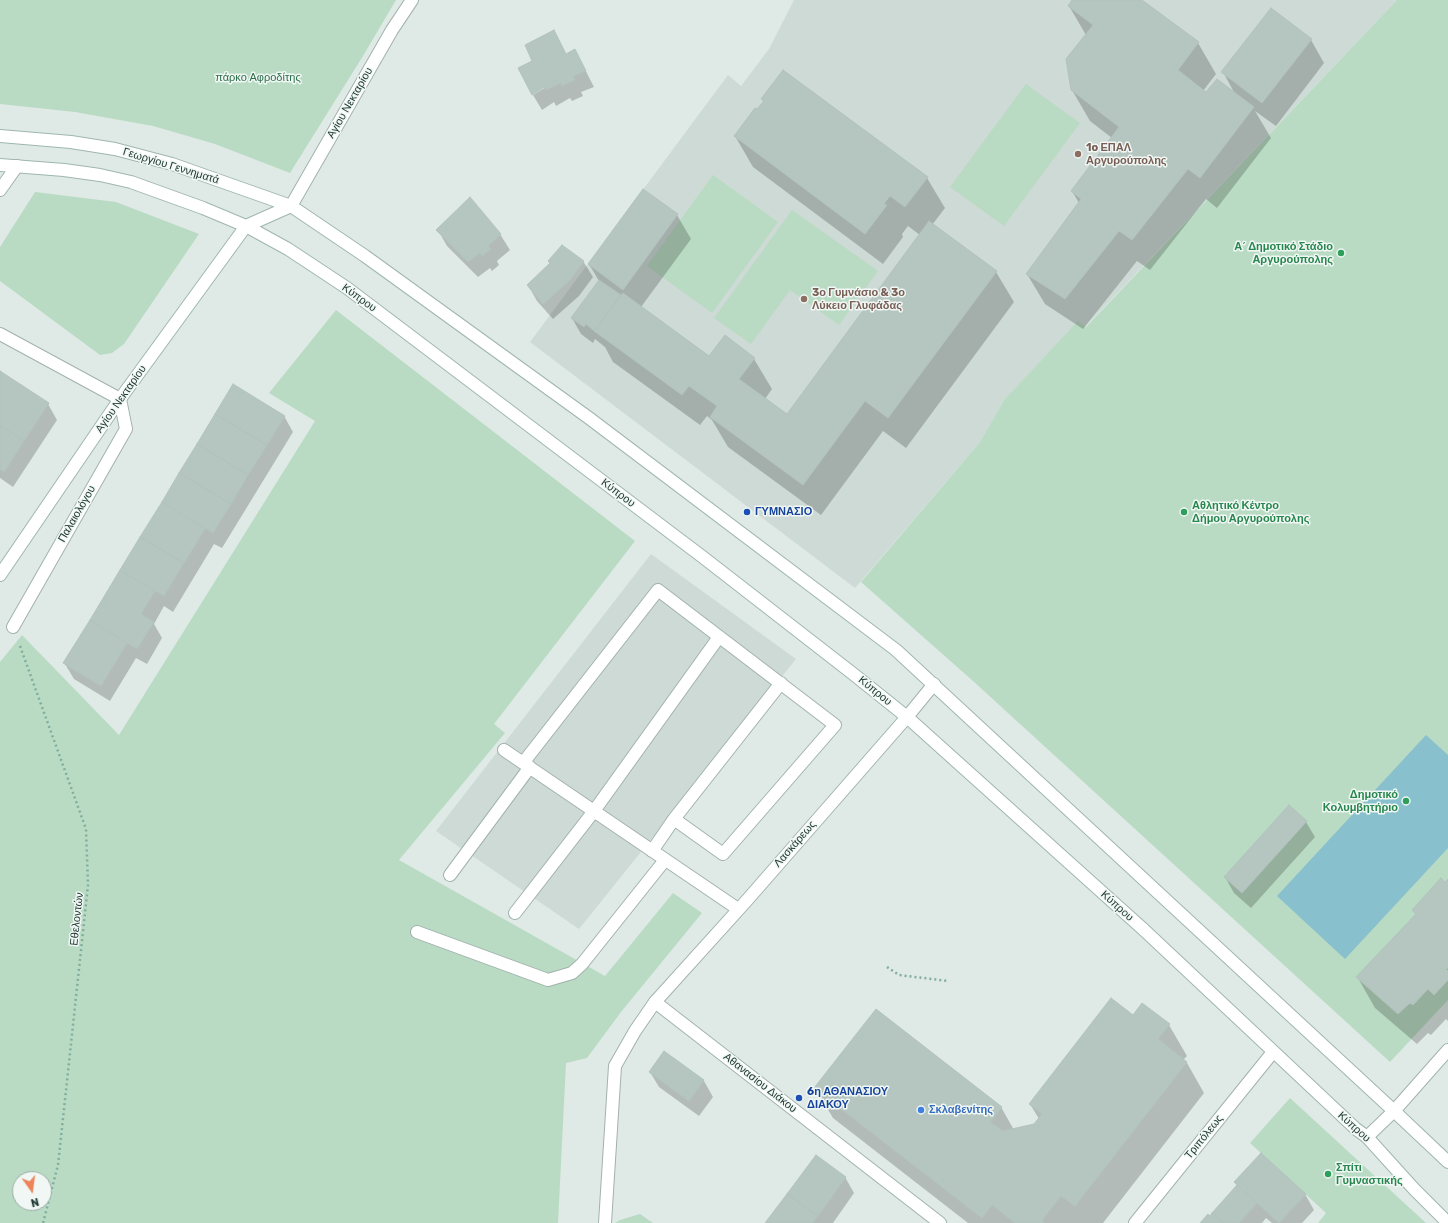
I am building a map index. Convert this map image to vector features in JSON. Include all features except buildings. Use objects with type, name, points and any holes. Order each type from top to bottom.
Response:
[{"type":"main road","name":"Αγίου Νεκταρίου","points":[[290,206],[392,30],[412,0]]},
{"type":"main road","name":"Γεωργίου Γεννηματά","points":[[0,136],[72,142],[115,149],[149,157],[290,206]]},
{"type":"main road","points":[[0,165],[100,175],[131,182],[203,208],[246,226],[290,206],[365,256],[589,418],[896,650],[1448,1162]]},
{"type":"main road","points":[[0,190],[17,166]]},
{"type":"main road","name":"Αγίου Νεκταρίου","points":[[0,575],[120,399],[246,226]]},
{"type":"main road","name":"Κύπρου","points":[[246,226],[288,249],[347,288],[704,558],[907,717],[1143,929],[1273,1052],[1356,1129],[1367,1137],[1414,1189],[1448,1223]]},
{"type":"main road","points":[[0,334],[120,399]]},
{"type":"main road","name":"Παλαιολόγου","points":[[13,626],[126,429],[120,399]]},
{"type":"main road","points":[[450,875],[526,765],[658,590],[835,725],[723,854],[674,819]]},
{"type":"main road","points":[[515,913],[594,811],[719,637]]},
{"type":"main road","points":[[652,851],[674,819],[781,683]]},
{"type":"main road","name":"Λασκάρεως","points":[[605,1223],[615,1066],[635,1031],[655,1002],[907,717],[934,684]]},
{"type":"main road","points":[[504,750],[738,909]]},
{"type":"main road","points":[[417,932],[548,980],[572,973],[587,958],[665,860]]},
{"type":"main road","name":"Αθανασίου Διάκου","points":[[655,1002],[940,1223]]},
{"type":"main road","points":[[1367,1137],[1394,1111],[1448,1050]]},
{"type":"main road","name":"Τριπόλεως","points":[[1135,1223],[1273,1052]]},
{"type":"path","name":"Εθελοντών","points":[[13,626],[86,829],[88,885],[58,1165],[43,1223]]},
{"type":"path","points":[[887,967],[899,975],[948,981]]},
{"type":"shaded area","points":[[794,0],[1397,0],[1085,327],[1078,322],[1004,400],[980,442],[855,588],[530,342],[728,75],[741,86],[769,49]]},
{"type":"shaded area","points":[[651,554],[796,659],[579,929],[436,831]]},
{"type":"green space","name":"πάρκο Αφροδίτης","points":[[0,0],[396,0],[290,173],[215,144],[153,126],[75,112],[0,104]]},
{"type":"green space","name":"Αθλητικό Κέντρο Δήμου Αργυρούπολης","points":[[1397,0],[1448,0],[1448,1000],[1390,1062],[973,681],[861,582],[980,442],[1004,400],[1078,321],[1086,327]]},
{"type":"green space","points":[[1026,84],[1080,123],[1004,226],[950,187]]},
{"type":"green space","points":[[713,175],[778,222],[712,313],[647,266]]},
{"type":"green space","points":[[35,192],[116,202],[199,234],[124,344],[112,353],[100,355],[0,281],[0,247]]},
{"type":"green space","points":[[792,210],[878,271],[839,325],[790,290],[751,344],[714,318]]},
{"type":"green space","points":[[336,310],[635,541],[494,724],[505,733],[399,860],[605,976],[673,893],[702,913],[621,1012],[587,1058],[566,1063],[558,1223],[0,1223],[0,662],[22,635],[119,735],[315,421],[269,393]]},
{"type":"green space","name":"Σπίτι Γυμναστικής","points":[[1290,1098],[1426,1223],[1318,1223],[1326,1213],[1250,1143]]},
{"type":"green space","points":[[640,1214],[653,1223],[615,1223],[620,1220]]},
{"type":"water","name":"Δημοτικό Κολυμβητήριο","points":[[1426,735],[1448,755],[1448,848],[1345,959],[1277,896]]},
{"type":"place","name":"1o ΕΠΑΛ Αργυρούπολης","points":[[1078,154]]},
{"type":"place","name":"Α΄ Δημοτικό Στάδιο Αργυρούπολης","points":[[1341,253]]},
{"type":"place","name":"3ο Γυμνάσιο & 3ο Λύκειο Γλυφάδας","points":[[804,299]]},
{"type":"place","name":"ΓΥΜΝΑΣΙΟ","points":[[747,512]]},
{"type":"place","name":"Αθλητικό Κέντρο Δήμου Αργυρούπολης","points":[[1184,512]]},
{"type":"place","name":"Δημοτικό Κολυμβητήριο","points":[[1406,801]]},
{"type":"place","name":"6η ΑΘΑΝΑΣΙΟΥ ΔΙΑΚΟΥ","points":[[799,1098]]},
{"type":"place","name":"Σκλαβενίτης","points":[[921,1110]]},
{"type":"place","name":"Σπίτι Γυμναστικής","points":[[1328,1174]]}]
